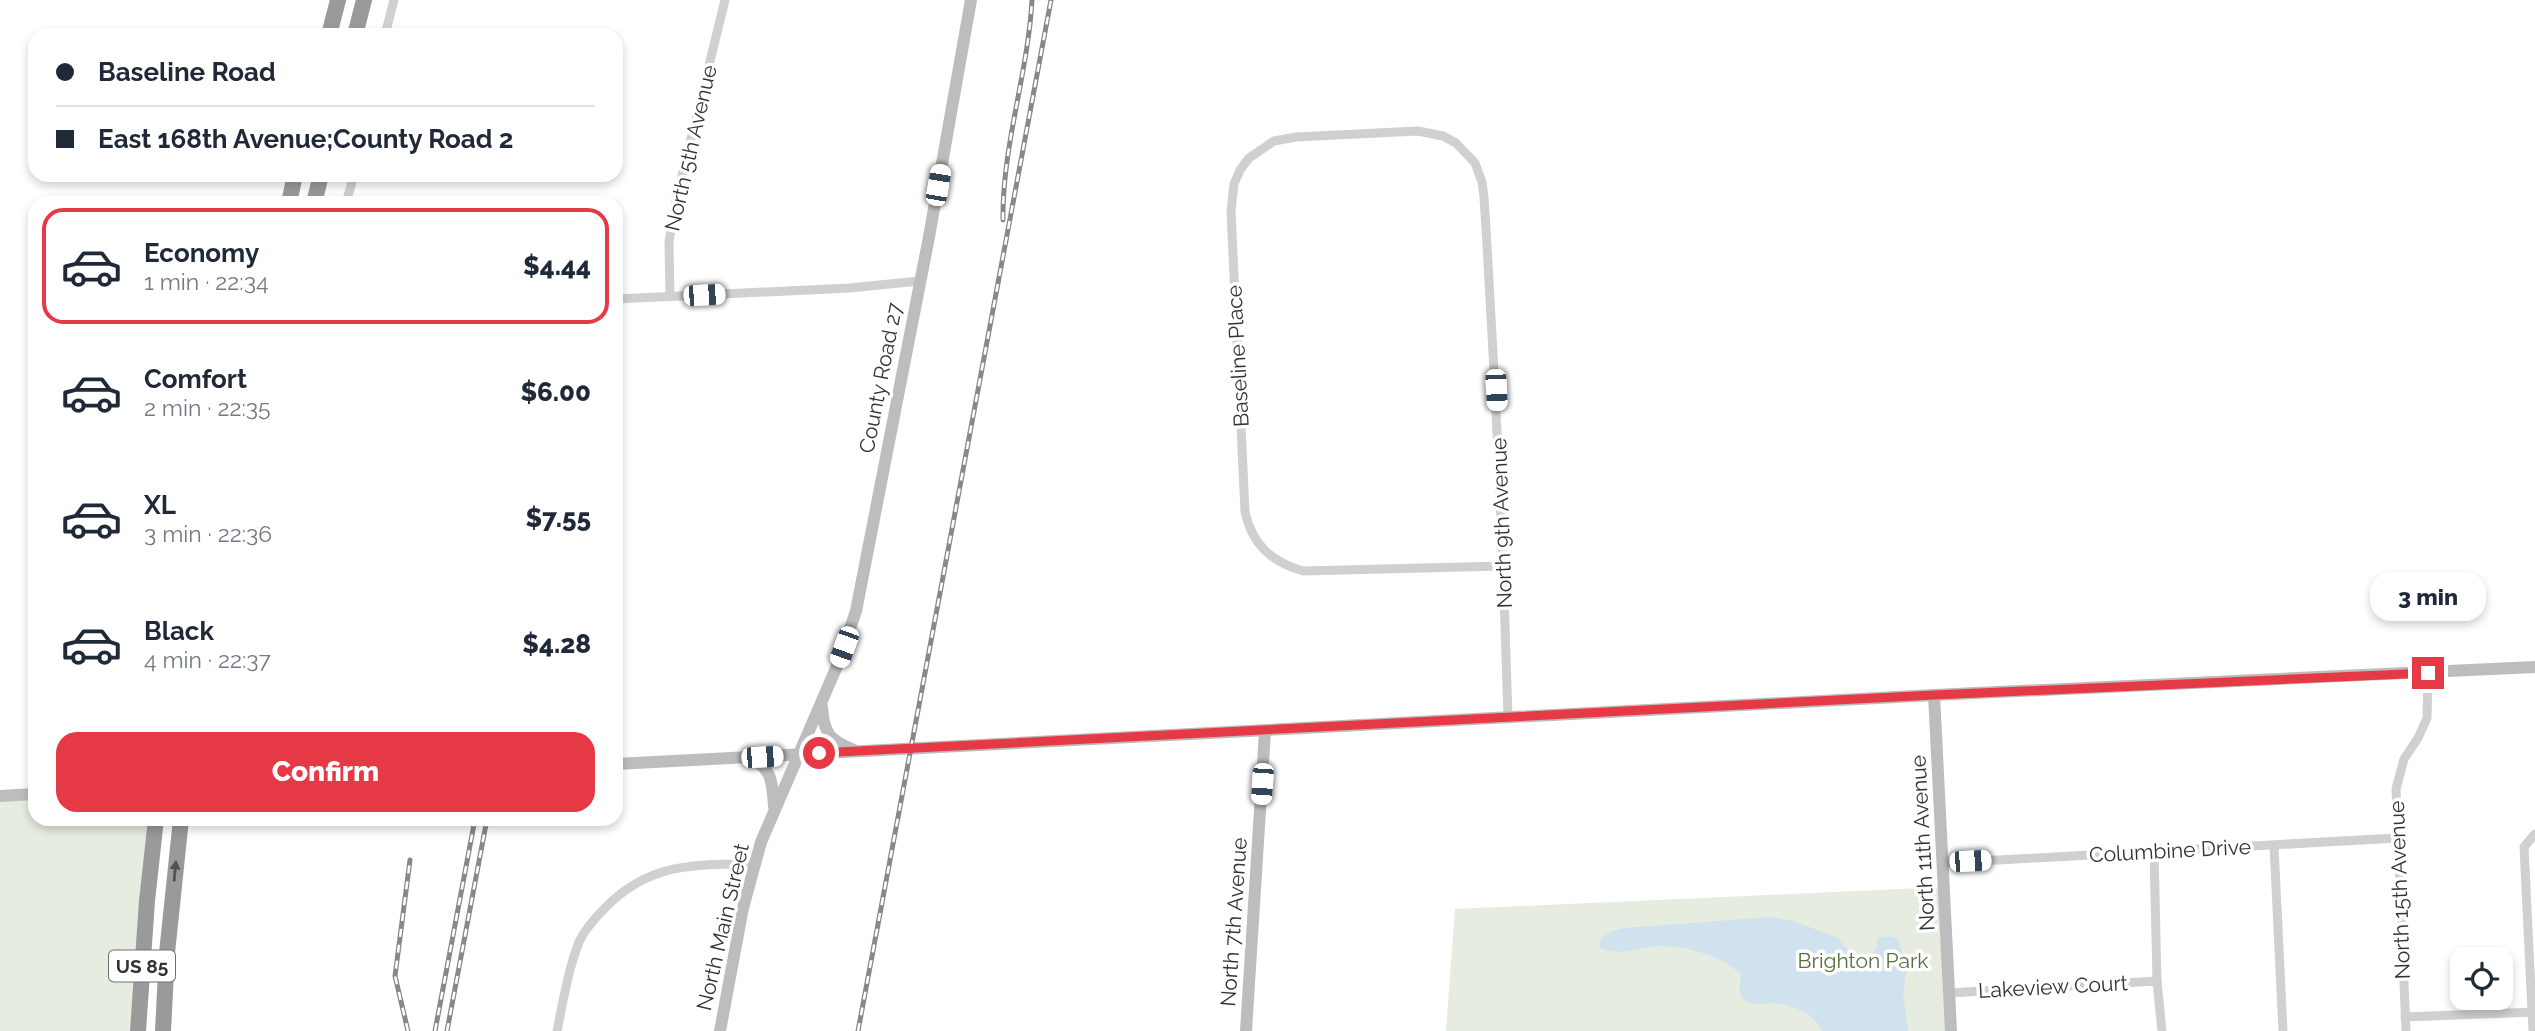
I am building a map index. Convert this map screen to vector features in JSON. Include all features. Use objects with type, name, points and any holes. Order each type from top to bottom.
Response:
[{"type":"highway","points":[[332,28],[338,0]]},
{"type":"highway","points":[[357,28],[364,0]]},
{"type":"highway","points":[[150,826],[152,851]]},
{"type":"highway","name":"US 85","points":[[138,1031],[155,826]]},
{"type":"highway","name":"US 85","points":[[163,1031],[180,826]]},
{"type":"highway","points":[[178,841],[186,826]]},
{"type":"main road","name":"County Road 27","points":[[800,754],[851,628],[864,577],[971,0]]},
{"type":"main road","points":[[623,764],[1934,695],[2535,667]]},
{"type":"main road","name":"North 11th Avenue","points":[[1934,695],[1951,1031]]},
{"type":"main road","points":[[821,704],[824,727],[831,738],[857,751]]},
{"type":"main road","name":"North 7th Avenue","points":[[1246,1031],[1265,731]]},
{"type":"main road","name":"North Main Street","points":[[720,1031],[754,864],[774,808],[800,754]]},
{"type":"main road","points":[[745,757],[762,763],[766,770],[772,781],[774,808]]},
{"type":"main road","points":[[0,796],[28,794]]},
{"type":"street","points":[[387,28],[394,0]]},
{"type":"street","name":"North 5th Avenue","points":[[670,297],[669,242],[676,200],[726,0]]},
{"type":"street","name":"Baseline Place","points":[[1475,163],[1456,143],[1443,136],[1418,131],[1296,137],[1274,141],[1259,149],[1240,170],[1234,184],[1231,211],[1245,512],[1254,539],[1265,553],[1288,567],[1303,571],[1503,566]]},
{"type":"street","name":"North 9th Avenue","points":[[1475,163],[1484,197],[1499,444],[1508,718]]},
{"type":"street","points":[[623,299],[877,286],[919,281]]},
{"type":"street","name":"North 15th Avenue","points":[[2406,1031],[2395,800],[2404,759],[2427,718],[2428,673]]},
{"type":"street","points":[[2533,1031],[2524,847],[2534,834]]},
{"type":"street","name":"Columbine Drive","points":[[1944,863],[2397,838]]},
{"type":"street","points":[[2274,846],[2283,1031]]},
{"type":"street","points":[[2154,851],[2157,981],[2162,1031]]},
{"type":"street","points":[[557,1031],[573,959],[581,939],[589,926],[614,899],[635,883],[662,871],[703,864],[754,864]]},
{"type":"street","name":"Lakeview Court","points":[[1949,993],[2157,981]]},
{"type":"street","points":[[2405,1017],[2534,1012]]},
{"type":"green space","points":[[28,794],[28,826],[149,826],[138,1031],[0,1031],[0,796]]},
{"type":"green space","name":"Brighton Park","points":[[1945,887],[1951,1031],[1446,1031],[1455,909]]},
{"type":"water","points":[[1772,917],[1796,922],[1838,938],[1852,957],[1871,955],[1878,938],[1897,938],[1907,965],[1903,993],[1908,1031],[1822,1031],[1809,1015],[1788,1005],[1752,1004],[1745,1001],[1739,992],[1741,976],[1717,958],[1684,948],[1665,946],[1616,952],[1599,948],[1601,938],[1624,928]]},
{"type":"railway","points":[[1003,220],[1007,165],[1026,55],[1032,0]]},
{"type":"railway","points":[[858,1031],[1051,0]]},
{"type":"railway","points":[[435,1031],[474,826]]},
{"type":"railway","points":[[447,1031],[486,826]]},
{"type":"railway","points":[[408,1031],[395,976],[410,860]]},
{"type":"route","points":[[819,753],[1934,695],[2428,673]]}]
